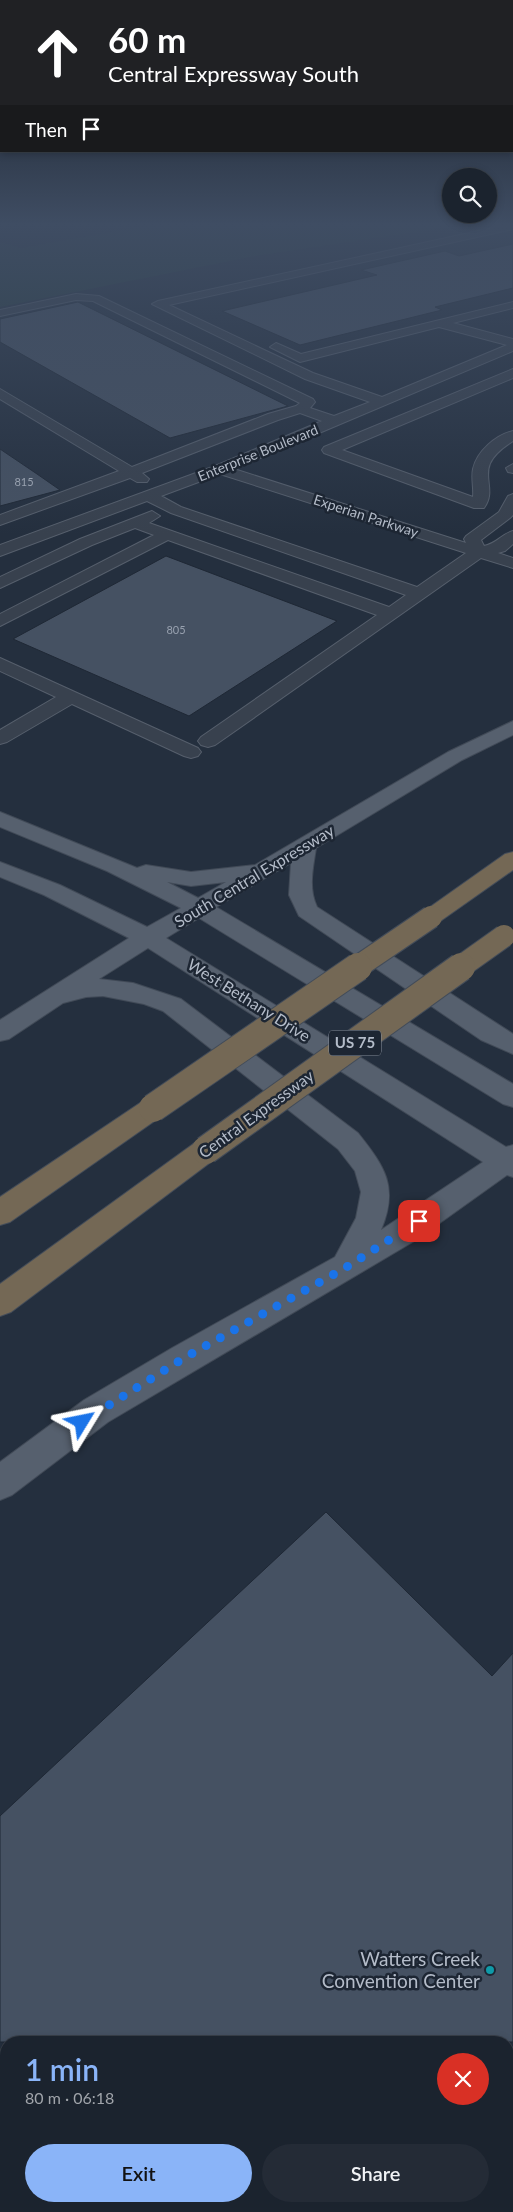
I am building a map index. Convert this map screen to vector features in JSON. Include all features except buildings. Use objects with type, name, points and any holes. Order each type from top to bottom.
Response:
[{"type":"highway","points":[[0,1213],[513,859]]},
{"type":"highway","name":"Central Expressway","points":[[0,1302],[206,1150],[508,933]]},
{"type":"main road","name":"South Central Expressway","points":[[0,1032],[49,999],[455,756],[513,727]]},
{"type":"main road","points":[[0,819],[115,866],[200,908],[513,1097]]},
{"type":"main road","points":[[305,846],[298,885],[301,900],[307,912],[490,1033],[513,1045]]},
{"type":"main road","points":[[115,866],[191,879],[266,869]]},
{"type":"main road","name":"West Bethany Drive","points":[[0,869],[52,890],[150,938],[510,1162]]},
{"type":"main road","points":[[49,999],[93,988],[147,994],[172,1005],[348,1141],[368,1167],[376,1194],[373,1218],[345,1268]]},
{"type":"main road","points":[[0,1483],[96,1411],[184,1358],[345,1268],[510,1162]]},
{"type":"street","points":[[0,520],[274,417],[301,409],[308,402],[159,329]]},
{"type":"street","points":[[210,329],[309,376],[381,401]]},
{"type":"street","points":[[238,329],[300,358],[413,329]]},
{"type":"street","points":[[459,329],[513,345]]},
{"type":"street","points":[[480,335],[494,329]]},
{"type":"street","name":"Enterprise Boulevard","points":[[0,550],[150,497],[513,345]]},
{"type":"street","points":[[473,363],[511,373]]},
{"type":"street","points":[[511,373],[329,450],[480,505],[482,489],[480,469],[486,456],[496,445],[513,435]]},
{"type":"street","points":[[0,393],[130,472],[165,490]]},
{"type":"street","points":[[301,409],[334,421]]},
{"type":"street","points":[[496,445],[513,449]]},
{"type":"street","name":"Experian Parkway","points":[[220,469],[513,563]]},
{"type":"street","points":[[150,497],[172,508],[420,594]]},
{"type":"street","points":[[479,552],[472,539],[505,515],[512,505]]},
{"type":"street","points":[[0,583],[86,542],[172,508]]},
{"type":"street","points":[[135,522],[392,614]]},
{"type":"street","points":[[0,621],[168,534]]},
{"type":"street","points":[[208,741],[479,552],[499,548],[513,536]]},
{"type":"street","points":[[0,664],[191,752]]},
{"type":"street","points":[[0,738],[70,697]]},
{"type":"place","name":"Watters Creek Convention Center","points":[[490,1970]]},
{"type":"route","points":[[82,1422],[96,1411],[184,1358],[345,1268],[419,1221]]}]
